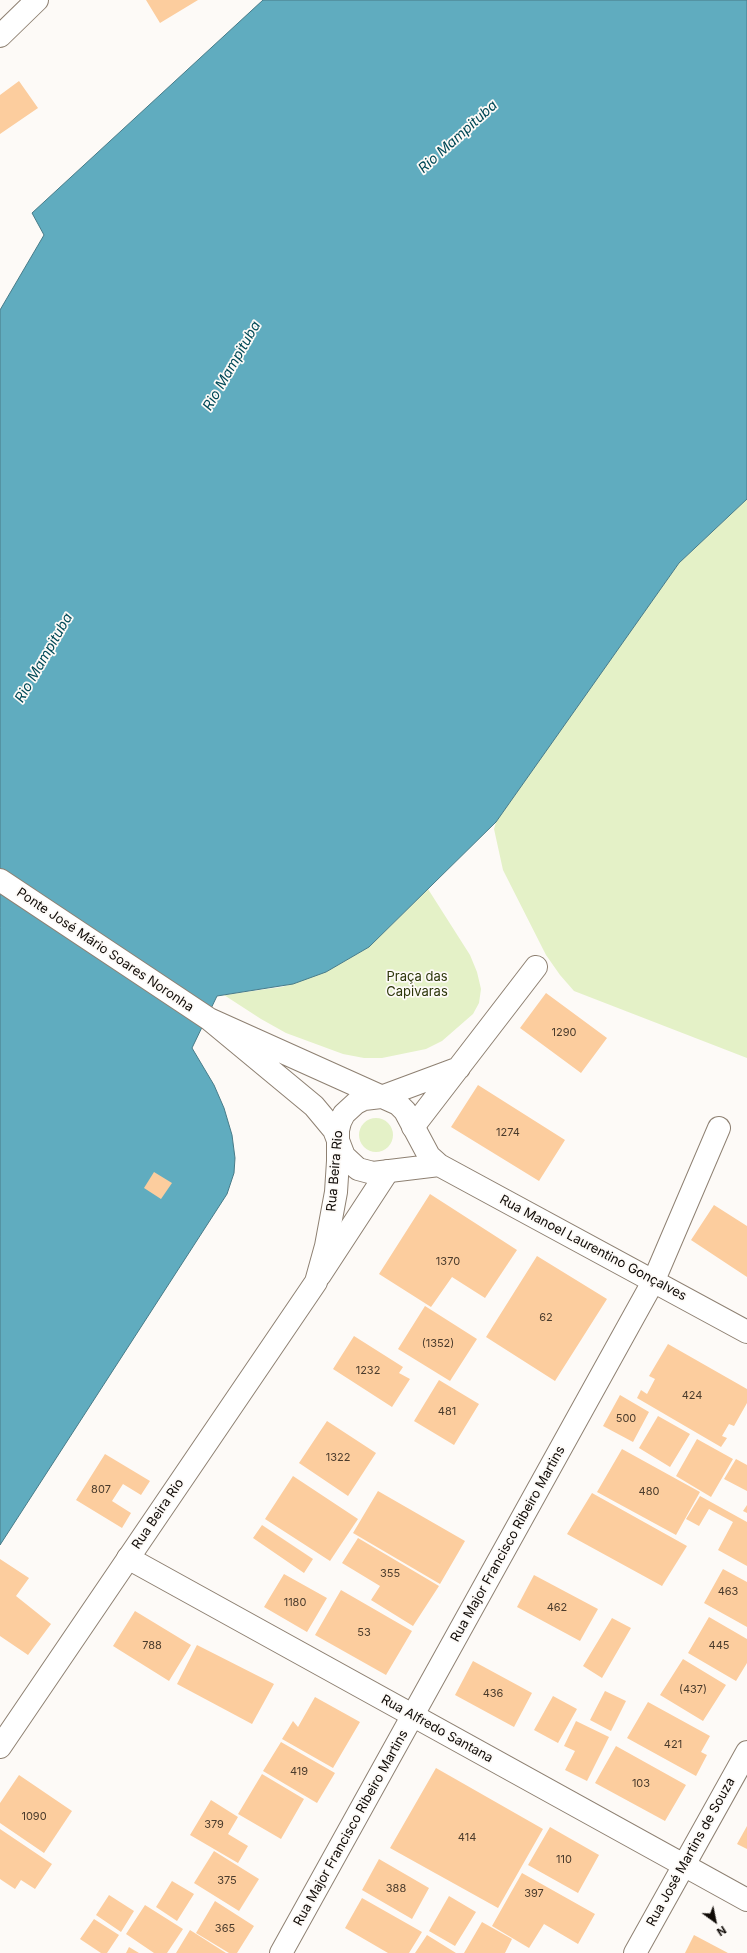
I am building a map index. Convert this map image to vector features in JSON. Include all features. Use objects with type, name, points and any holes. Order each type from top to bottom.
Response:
[{"type":"main road","points":[[0,36],[37,0]]},
{"type":"main road","name":"Ponte José Mário Soares Noronha","points":[[0,880],[209,1019]]},
{"type":"main road","points":[[413,1127],[536,967]]},
{"type":"main road","points":[[209,1019],[314,1106],[338,1138],[342,1153],[358,1169],[373,1173],[439,1165]]},
{"type":"main road","name":"Rua Manoel Laurentino Gonçalves","points":[[209,1019],[398,1104],[405,1111],[429,1156],[439,1165],[654,1280],[747,1332]]},
{"type":"main road","name":"Rua Beira Rio","points":[[316,1282],[326,1246],[336,1192],[340,1122],[350,1108],[364,1099],[381,1097],[459,1068]]},
{"type":"main road","name":"Rua Beira Rio","points":[[0,1747],[316,1282],[388,1171],[407,1157],[413,1141],[413,1127]]},
{"type":"main road","name":"Rua Major Francisco Ribeiro Martins","points":[[281,1953],[654,1280],[719,1128]]},
{"type":"main road","name":"Rua Alfredo Santana","points":[[128,1558],[747,1900]]},
{"type":"main road","name":"Rua José Martins de Souza","points":[[635,1953],[747,1752]]},
{"type":"green space","points":[[747,499],[747,1058],[574,991],[560,975],[546,955],[503,870],[494,829],[496,822],[679,563]]},
{"type":"green space","name":"Praça das Capivaras","points":[[428,889],[470,955],[477,972],[481,989],[479,1003],[473,1014],[442,1041],[426,1049],[382,1058],[364,1058],[343,1054],[286,1033],[224,995],[282,987],[326,972],[369,947]]},
{"type":"green space","points":[[373,1118],[379,1118],[383,1119],[390,1125],[393,1135],[392,1142],[386,1149],[379,1152],[373,1152],[369,1151],[362,1145],[359,1138],[359,1132],[360,1128],[366,1121]]},
{"type":"water","name":"Rio Mampituba","points":[[263,0],[747,0],[747,499],[679,563],[496,822],[369,947],[326,972],[293,984],[217,996],[192,1048],[214,1085],[224,1108],[232,1135],[235,1158],[234,1173],[227,1194],[0,1545],[0,310],[44,235],[32,213]]},
{"type":"building","points":[[146,0],[198,0],[160,23]]},
{"type":"building","points":[[19,81],[38,108],[0,134],[0,95]]},
{"type":"building","points":[[546,993],[607,1038],[581,1073],[520,1028]]},
{"type":"building","points":[[478,1085],[565,1140],[539,1181],[451,1127]]},
{"type":"building","points":[[154,1172],[172,1183],[161,1199],[144,1188]]},
{"type":"building","points":[[430,1194],[517,1250],[485,1298],[452,1277],[431,1307],[379,1274]]},
{"type":"building","points":[[714,1205],[747,1226],[747,1277],[691,1240]]},
{"type":"building","points":[[537,1256],[607,1299],[555,1381],[486,1337]]},
{"type":"building","points":[[425,1306],[477,1339],[450,1381],[398,1349]]},
{"type":"building","points":[[354,1336],[403,1367],[399,1373],[410,1379],[392,1407],[333,1369]]},
{"type":"building","points":[[668,1344],[747,1389],[747,1403],[734,1426],[729,1424],[722,1436],[727,1438],[721,1447],[637,1398],[641,1390],[647,1394],[655,1379],[649,1376]]},
{"type":"building","points":[[439,1380],[479,1404],[454,1445],[414,1421]]},
{"type":"building","points":[[620,1395],[649,1412],[633,1442],[603,1426]]},
{"type":"building","points":[[658,1416],[690,1434],[670,1467],[639,1448]]},
{"type":"building","points":[[327,1421],[376,1453],[348,1496],[299,1463]]},
{"type":"building","points":[[697,1439],[733,1459],[711,1497],[676,1476]]},
{"type":"building","points":[[622,1449],[700,1492],[676,1535],[597,1492]]},
{"type":"building","points":[[105,1454],[150,1481],[141,1495],[123,1484],[112,1501],[131,1513],[122,1528],[76,1500]]},
{"type":"building","points":[[736,1459],[747,1465],[747,1491],[724,1479]]},
{"type":"building","points":[[293,1476],[358,1519],[330,1561],[265,1519]]},
{"type":"building","points":[[378,1491],[465,1541],[440,1584],[353,1533]]},
{"type":"building","points":[[592,1493],[687,1546],[662,1586],[567,1534]]},
{"type":"building","points":[[700,1496],[747,1522],[747,1566],[718,1550],[733,1522],[709,1509],[699,1526],[686,1519]]},
{"type":"building","points":[[747,1505],[747,1513],[743,1511]]},
{"type":"building","points":[[262,1525],[313,1559],[304,1573],[253,1538]]},
{"type":"building","points":[[358,1538],[439,1586],[413,1626],[371,1600],[380,1586],[342,1563]]},
{"type":"building","points":[[0,1559],[29,1578],[16,1596],[51,1624],[28,1655],[0,1636]]},
{"type":"building","points":[[723,1569],[747,1582],[747,1627],[704,1603]]},
{"type":"building","points":[[284,1574],[327,1598],[307,1632],[264,1607]]},
{"type":"building","points":[[534,1575],[598,1609],[580,1641],[517,1607]]},
{"type":"building","points":[[341,1590],[412,1631],[386,1675],[315,1635]]},
{"type":"building","points":[[135,1611],[191,1645],[169,1681],[113,1646]]},
{"type":"building","points":[[709,1617],[747,1639],[747,1663],[736,1681],[688,1653]]},
{"type":"building","points":[[612,1618],[631,1628],[602,1678],[583,1666]]},
{"type":"building","points":[[197,1645],[274,1684],[252,1724],[177,1684]]},
{"type":"building","points":[[683,1659],[726,1685],[703,1721],[660,1695]]},
{"type":"building","points":[[473,1661],[532,1693],[514,1727],[455,1695]]},
{"type":"building","points":[[605,1691],[626,1701],[611,1731],[590,1720]]},
{"type":"building","points":[[553,1696],[577,1709],[558,1743],[534,1730]]},
{"type":"building","points":[[315,1697],[360,1722],[333,1768],[282,1739],[293,1721],[298,1727]]},
{"type":"building","points":[[648,1702],[710,1736],[701,1752],[707,1755],[696,1776],[627,1738]]},
{"type":"building","points":[[576,1721],[609,1737],[587,1781],[565,1770],[575,1751],[564,1746]]},
{"type":"building","points":[[281,1742],[335,1773],[317,1803],[263,1771]]},
{"type":"building","points":[[616,1746],[686,1785],[665,1821],[595,1783]]},
{"type":"building","points":[[436,1768],[543,1829],[498,1908],[390,1848]]},
{"type":"building","points":[[262,1774],[304,1799],[281,1839],[238,1814]]},
{"type":"building","points":[[19,1775],[72,1811],[44,1853],[0,1823],[0,1803]]},
{"type":"building","points":[[211,1800],[238,1817],[228,1834],[248,1846],[238,1863],[190,1835]]},
{"type":"building","points":[[747,1826],[747,1849],[737,1844]]},
{"type":"building","points":[[550,1827],[599,1855],[578,1893],[528,1865]]},
{"type":"building","points":[[0,1829],[52,1864],[35,1889],[21,1880],[15,1889],[0,1879]]},
{"type":"building","points":[[214,1851],[259,1879],[239,1911],[194,1883]]},
{"type":"building","points":[[379,1859],[429,1888],[412,1919],[362,1890]]},
{"type":"building","points":[[522,1873],[595,1914],[578,1944],[544,1924],[529,1948],[492,1926]]},
{"type":"building","points":[[172,1881],[194,1894],[177,1921],[156,1907]]},
{"type":"building","points":[[109,1895],[134,1911],[121,1932],[96,1915]]},
{"type":"building","points":[[449,1896],[476,1912],[455,1946],[429,1931]]},
{"type":"building","points":[[362,1898],[422,1932],[409,1953],[388,1953],[345,1928]]},
{"type":"building","points":[[215,1901],[254,1926],[237,1953],[229,1953],[196,1933]]},
{"type":"building","points":[[145,1905],[183,1929],[167,1953],[154,1953],[126,1934]]},
{"type":"building","points":[[94,1919],[119,1935],[107,1953],[101,1953],[80,1939]]},
{"type":"building","points":[[482,1922],[512,1939],[505,1953],[464,1953]]},
{"type":"building","points":[[190,1930],[226,1953],[176,1953]]},
{"type":"building","points":[[427,1935],[456,1953],[415,1953]]},
{"type":"building","points":[[694,1935],[728,1953],[685,1953]]},
{"type":"building","points":[[129,1947],[139,1953],[126,1953]]}]
